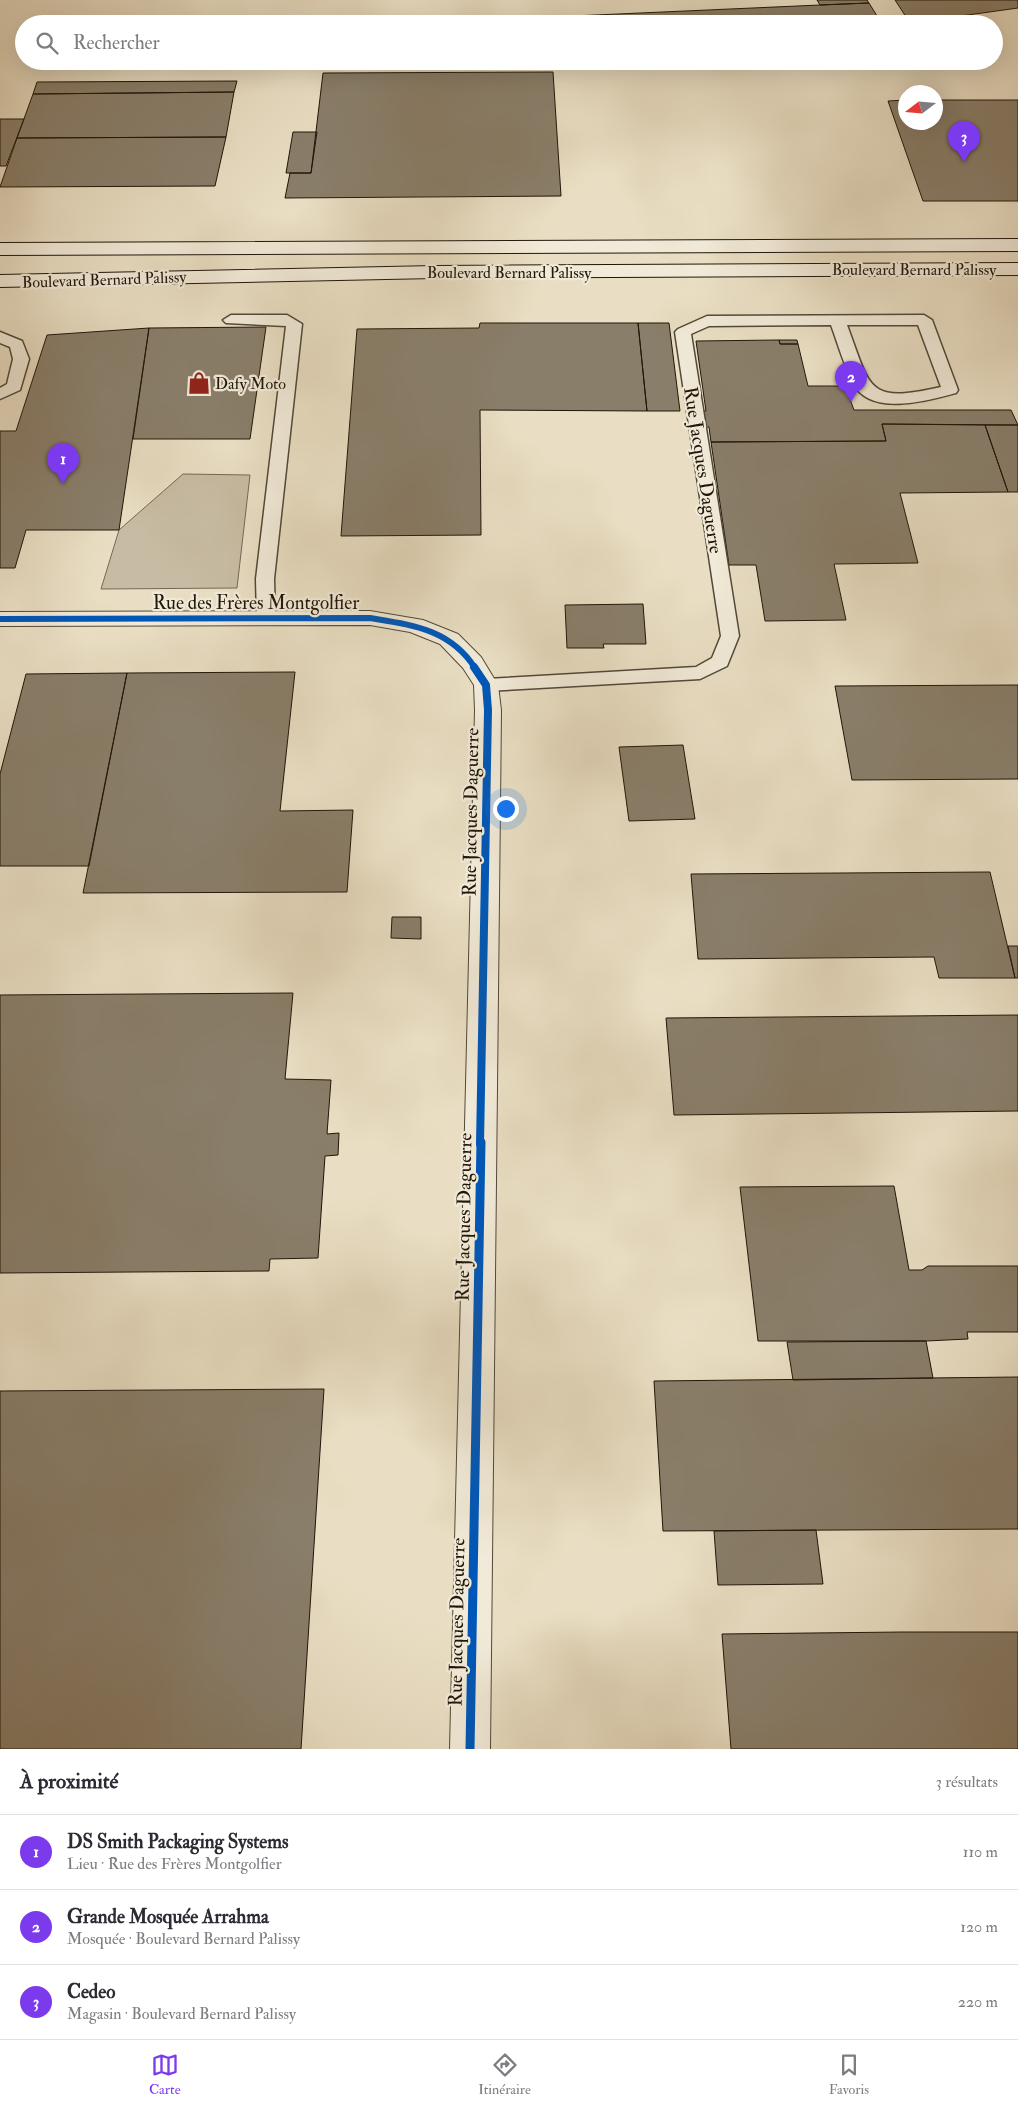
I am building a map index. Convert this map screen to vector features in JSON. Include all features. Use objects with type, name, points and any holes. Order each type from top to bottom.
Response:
[{"type":"main road","name":"Boulevard Bernard Palissy","points":[[0,244],[9,250],[1018,245]]},
{"type":"main road","name":"Boulevard Bernard Palissy","points":[[0,281],[445,272],[1018,269]]},
{"type":"main road","points":[[0,286],[39,281]]},
{"type":"main road","name":"Rue des Frères Montgolfier","points":[[0,619],[370,618],[415,624],[449,639],[472,663],[486,685]]},
{"type":"main road","name":"Rue Jacques Daguerre","points":[[470,1749],[488,710],[486,685]]},
{"type":"lane","points":[[232,320],[287,320],[294,324],[265,579],[266,618]]},
{"type":"lane","name":"Rue Jacques Daguerre","points":[[486,685],[700,673],[720,662],[730,636],[683,332],[707,321],[837,320],[924,320],[950,390],[909,398],[876,397],[861,383],[837,320]]},
{"type":"lane","points":[[0,337],[17,344],[21,360],[14,387],[0,394]]},
{"type":"shaded area","points":[[183,474],[250,475],[237,588],[101,589],[119,530]]},
{"type":"building","points":[[817,0],[867,0],[869,3],[820,5]]},
{"type":"building","points":[[895,0],[1018,0],[1018,8],[968,15],[905,15]]},
{"type":"building","points":[[869,3],[876,15],[596,15]]},
{"type":"building","points":[[553,72],[561,196],[285,198],[290,173],[311,173],[323,73]]},
{"type":"building","points":[[237,81],[234,92],[33,94],[37,82]]},
{"type":"building","points":[[234,92],[226,137],[17,138],[33,94]]},
{"type":"building","points":[[898,100],[898,130],[888,101]]},
{"type":"building","points":[[943,100],[1018,100],[1018,201],[923,201],[898,130],[943,130]]},
{"type":"building","points":[[0,119],[24,119],[6,166],[0,166]]},
{"type":"building","points":[[293,132],[317,132],[311,173],[286,173]]},
{"type":"building","points":[[226,137],[215,186],[0,187],[17,138]]},
{"type":"building","points":[[480,323],[638,323],[647,411],[480,410],[481,535],[341,536],[357,329],[479,328]]},
{"type":"building","points":[[638,323],[669,323],[680,411],[647,411]]},
{"type":"building","name":"Dafy Moto","points":[[266,327],[250,439],[133,439],[149,328]]},
{"type":"building","points":[[149,328],[119,530],[26,530],[15,568],[0,568],[0,431],[16,431],[47,335]]},
{"type":"building","points":[[779,340],[780,344],[798,344],[808,386],[845,386],[854,410],[1011,410],[1018,425],[882,424],[886,441],[711,442],[709,427],[699,427],[697,411],[706,411],[696,341]]},
{"type":"building","points":[[779,340],[797,340],[798,344],[780,344]]},
{"type":"building","points":[[882,424],[985,425],[1008,492],[900,493],[918,563],[834,564],[846,620],[765,621],[756,565],[729,565],[711,442],[886,441]]},
{"type":"building","points":[[985,425],[1018,425],[1018,492],[1008,492]]},
{"type":"building","points":[[643,604],[646,644],[603,644],[604,648],[567,648],[565,605]]},
{"type":"building","points":[[295,672],[280,811],[353,810],[347,892],[83,893],[127,673]]},
{"type":"building","points":[[127,673],[89,866],[0,866],[0,774],[26,674]]},
{"type":"building","points":[[1018,685],[1018,779],[852,780],[835,686]]},
{"type":"building","points":[[683,745],[695,819],[629,821],[619,747]]},
{"type":"building","points":[[990,872],[1015,978],[939,978],[934,957],[698,959],[691,874]]},
{"type":"building","points":[[392,917],[421,917],[421,939],[391,938]]},
{"type":"building","points":[[1008,946],[1018,946],[1018,978],[1015,978]]},
{"type":"building","points":[[293,993],[285,1079],[331,1080],[327,1134],[339,1133],[338,1155],[325,1156],[318,1258],[270,1259],[269,1271],[0,1273],[0,995]]},
{"type":"building","points":[[1018,1015],[1018,1111],[674,1115],[666,1018]]},
{"type":"building","points":[[894,1186],[909,1270],[922,1270],[928,1266],[1018,1266],[1018,1332],[967,1332],[968,1339],[926,1341],[758,1341],[740,1187]]},
{"type":"building","points":[[926,1341],[933,1378],[793,1380],[787,1342]]},
{"type":"building","points":[[1018,1377],[1018,1529],[663,1531],[654,1381]]},
{"type":"building","points":[[324,1389],[301,1749],[0,1749],[0,1391]]},
{"type":"building","points":[[816,1530],[823,1584],[718,1585],[714,1531]]},
{"type":"building","points":[[1018,1632],[1018,1749],[731,1749],[722,1634]]},
{"type":"cycle path","points":[[0,619],[370,618],[415,625],[449,639],[472,663],[486,685],[488,710],[470,1749]]},
{"type":"place","name":"Cedeo","points":[[964,162]]},
{"type":"place","name":"Dafy Moto","points":[[199,383]]},
{"type":"place","name":"Grande Mosquée Arrahma","points":[[851,402]]},
{"type":"place","name":"DS Smith Packaging Systems","points":[[63,484]]}]
